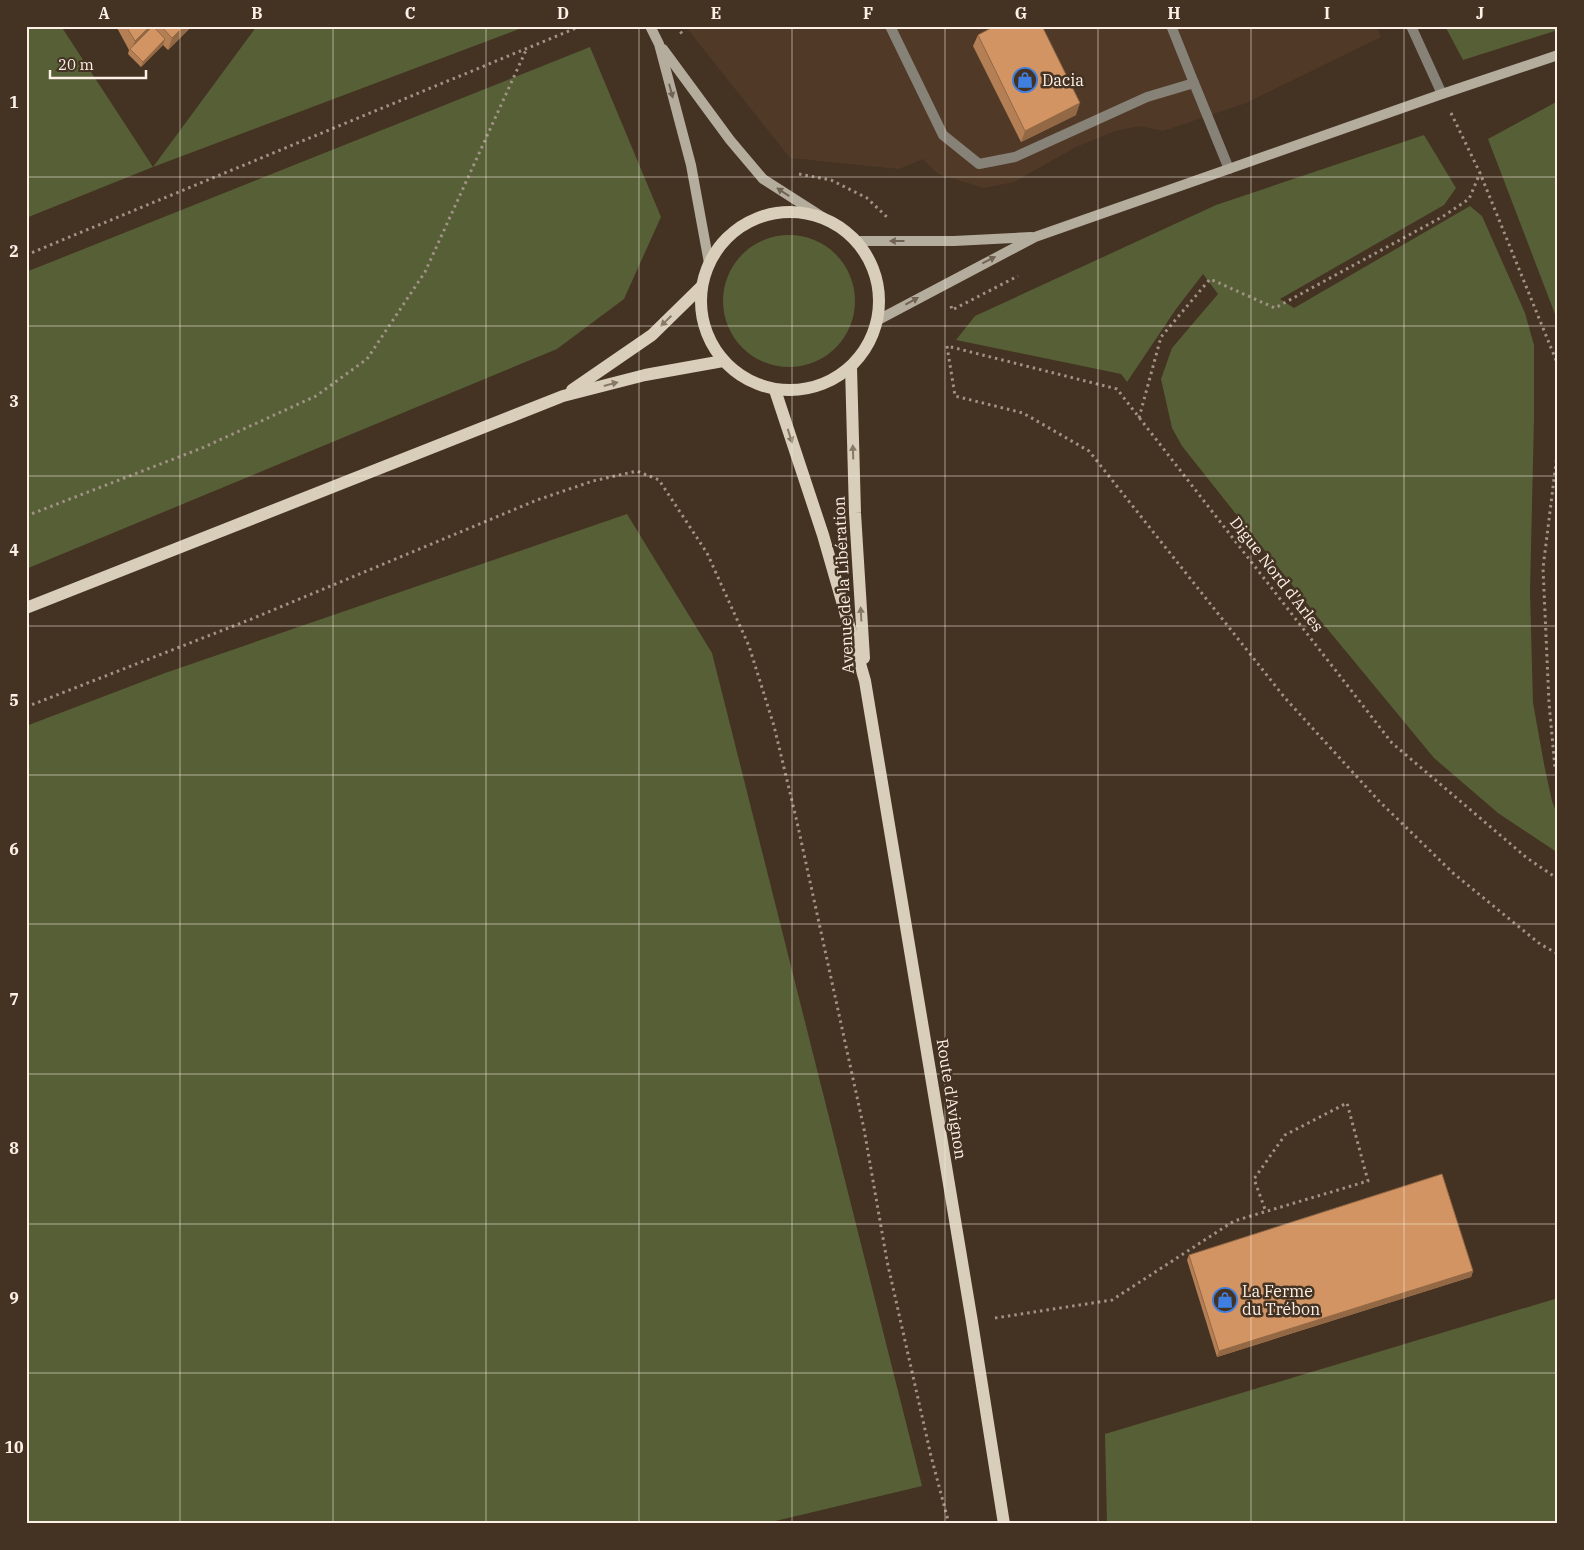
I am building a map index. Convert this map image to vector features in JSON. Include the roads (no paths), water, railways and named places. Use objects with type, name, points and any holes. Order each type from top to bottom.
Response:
[{"type":"main road","points":[[797,212],[824,218],[842,228],[857,241],[873,265],[880,292],[878,320],[868,346],[851,367],[828,383],[802,390],[775,390],[747,380],[723,361],[707,334],[701,312],[702,287],[709,263],[724,241],[745,224],[770,214],[797,212]]},
{"type":"main road","points":[[563,396],[652,335],[702,287]]},
{"type":"main road","points":[[26,608],[563,396],[645,375],[723,361]]},
{"type":"main road","name":"Avenue de la Libération","points":[[851,367],[855,513],[865,680]]},
{"type":"main road","name":"Avenue de la Libération","points":[[775,390],[823,535],[865,680]]},
{"type":"main road","name":"Route d'Avignon","points":[[865,680],[1004,1524]]},
{"type":"street","points":[[650,26],[659,44],[730,140],[763,179],[824,218]]},
{"type":"street","points":[[890,26],[943,135],[979,164],[1015,157],[1147,97],[1194,83]]},
{"type":"street","points":[[1174,26],[1172,28],[1229,169]]},
{"type":"street","points":[[1411,26],[1442,94]]},
{"type":"street","points":[[659,44],[691,165],[709,263]]},
{"type":"street","points":[[878,320],[1035,237],[1558,55]]},
{"type":"street","points":[[857,241],[954,241],[1035,237]]},
{"type":"place","name":"Dacia","points":[[1025,80]]},
{"type":"place","name":"La Ferme du Trébon","points":[[1225,1300]]}]
